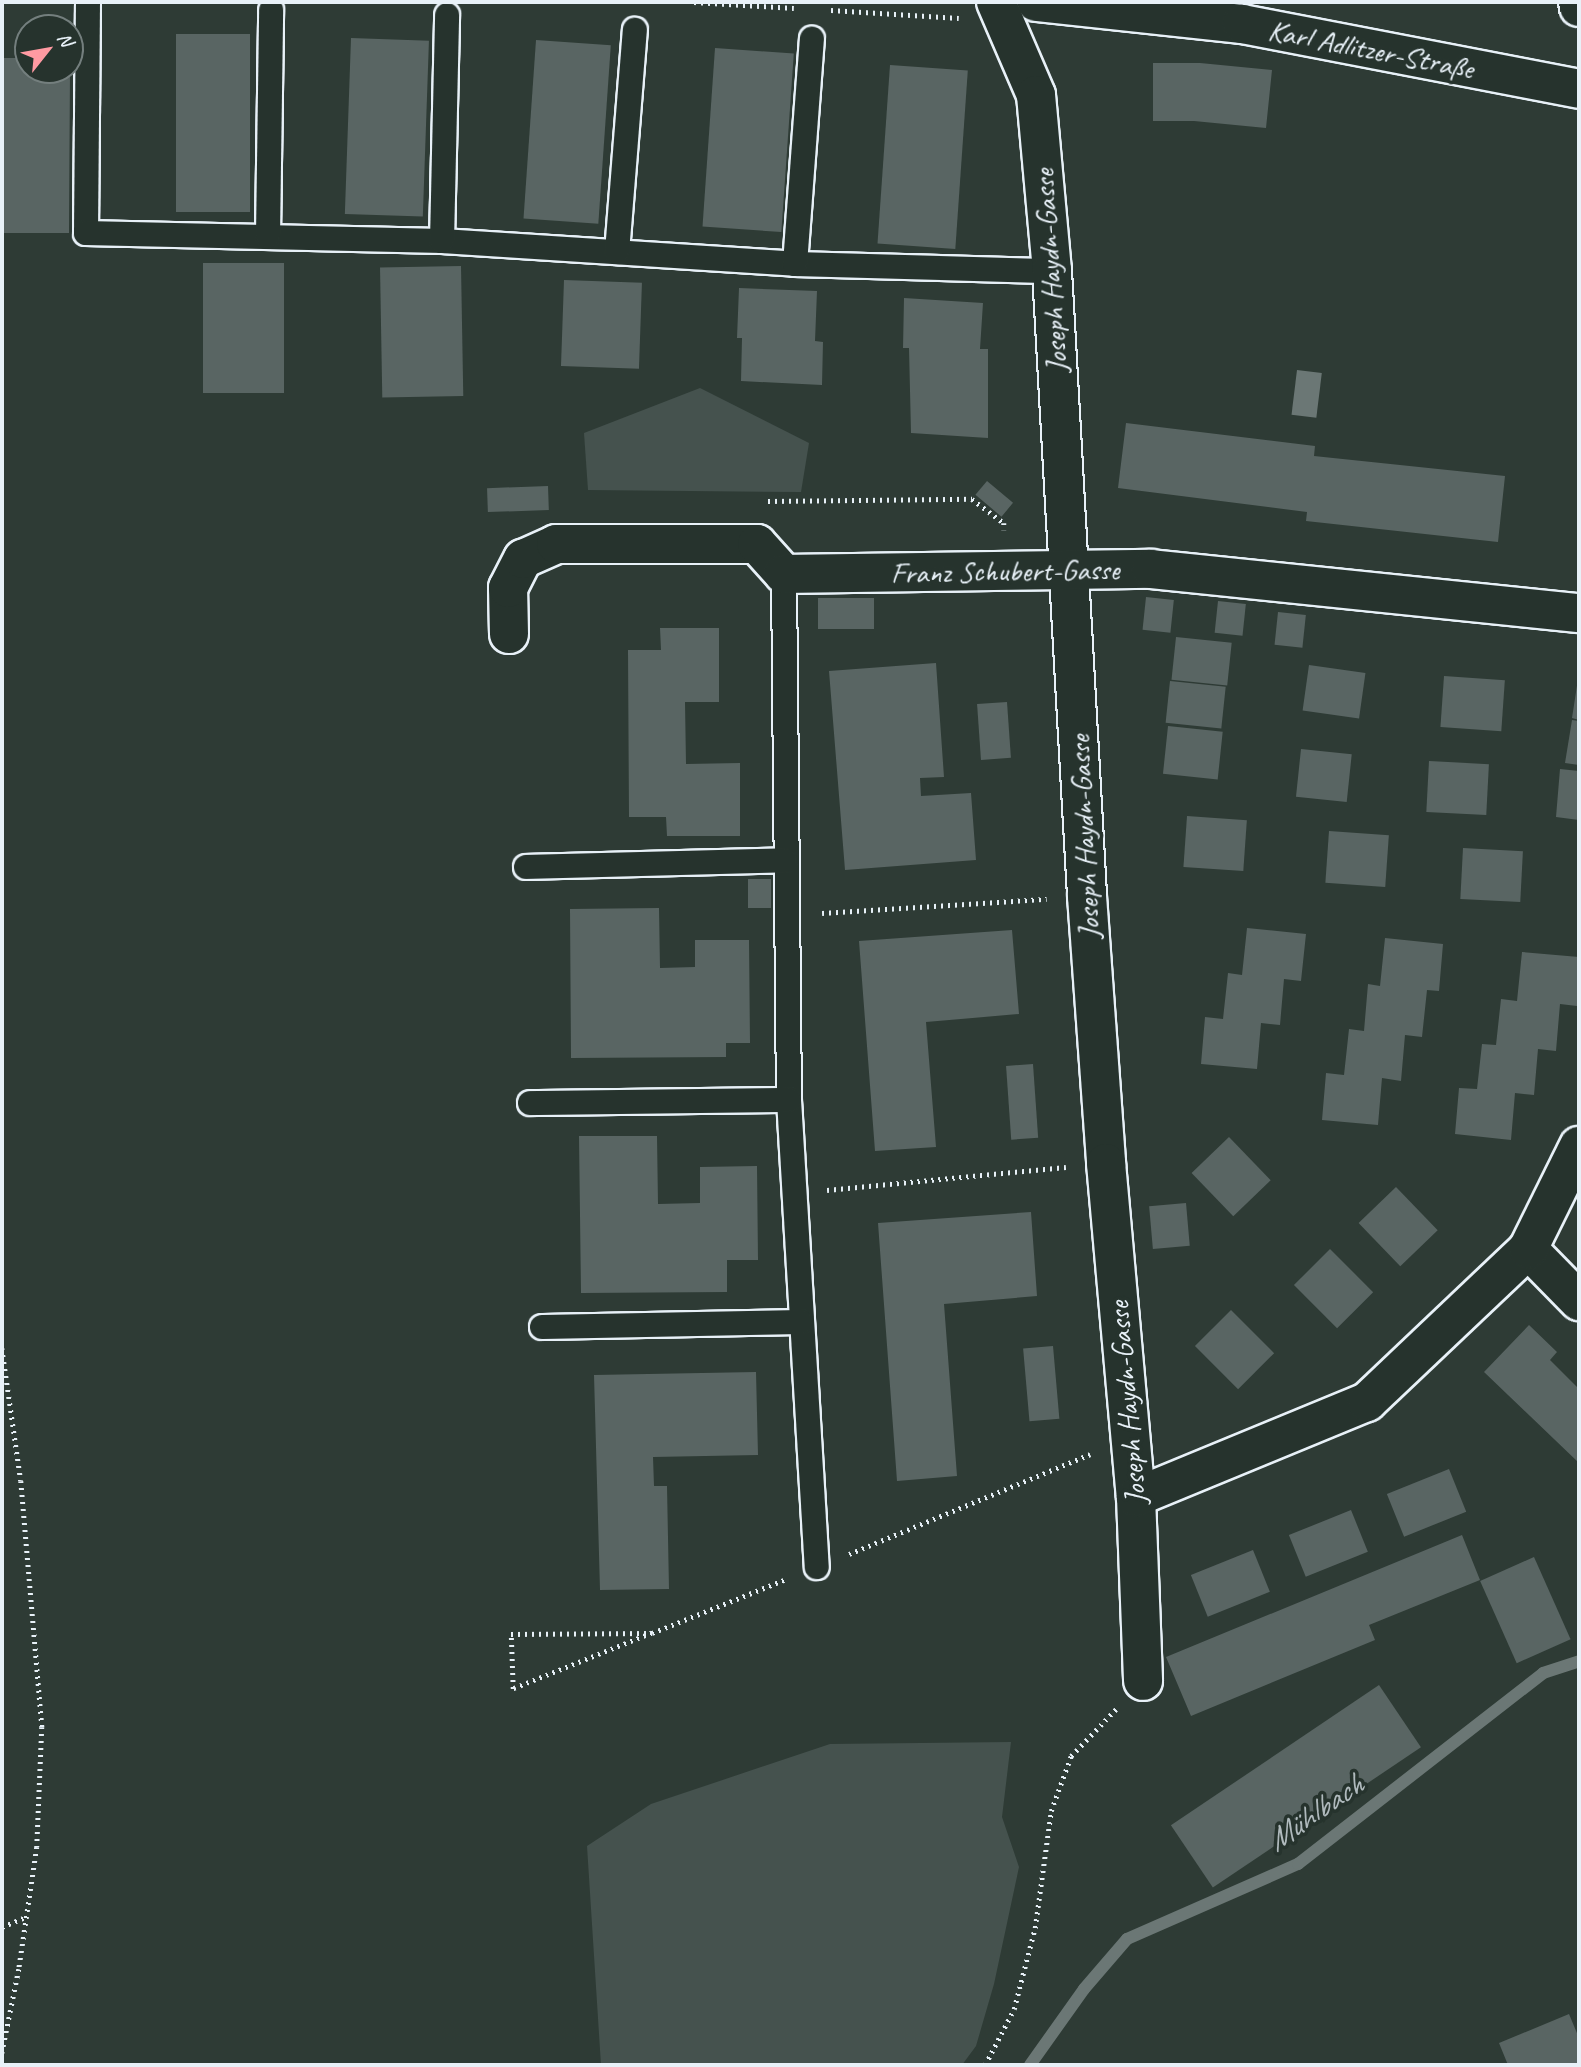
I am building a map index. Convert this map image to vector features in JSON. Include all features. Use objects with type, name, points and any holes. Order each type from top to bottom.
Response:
[{"type":"street","name":"Joseph Haydn-Gasse","points":[[996,2],[1036,95],[1052,271],[1087,896],[1106,1163],[1136,1497],[1143,1681]]},
{"type":"street","name":"Karl Adlitzer-Straße","points":[[1036,2],[1242,24],[1579,89]]},
{"type":"street","points":[[509,634],[508,588],[523,559],[556,544],[757,544],[784,574]]},
{"type":"street","name":"Franz Schubert-Gasse","points":[[784,574],[1151,569],[1579,613]]},
{"type":"street","points":[[1136,1497],[1367,1402],[1528,1250],[1579,1146]]},
{"type":"street","points":[[1528,1250],[1579,1301]]},
{"type":"lane","points":[[88,2],[86,233],[442,241],[795,264],[1052,271]]},
{"type":"lane","points":[[268,236],[271,10]]},
{"type":"lane","points":[[442,241],[447,15]]},
{"type":"lane","points":[[617,252],[635,30]]},
{"type":"lane","points":[[795,264],[812,39]]},
{"type":"lane","points":[[784,574],[789,1100],[817,1567]]},
{"type":"lane","points":[[526,867],[785,860]]},
{"type":"lane","points":[[530,1103],[789,1100]]},
{"type":"lane","points":[[542,1327],[801,1322]]},
{"type":"path","points":[[763,501],[972,499],[1004,523],[1004,573]]},
{"type":"path","points":[[786,915],[1087,896]]},
{"type":"path","points":[[795,1193],[1106,1163]]},
{"type":"path","points":[[2,1348],[21,1481],[42,1727],[37,1847],[2,2053]]},
{"type":"path","points":[[652,1633],[511,1634],[513,1689],[817,1567],[1130,1438]]},
{"type":"path","points":[[985,2065],[1014,2009],[1035,1928],[1051,1811],[1071,1756],[1143,1681]]},
{"type":"path","points":[[2,1927],[26,1917]]},
{"type":"shaded area","points":[[1297,370],[1322,373],[1316,418],[1292,415]]},
{"type":"shaded area","points":[[700,388],[809,443],[801,492],[588,490],[584,433]]},
{"type":"shaded area","points":[[1011,1742],[1002,1817],[1019,1867],[994,1984],[976,2046],[962,2065],[601,2065],[587,1846],[651,1804],[830,1744]]},
{"type":"building","points":[[176,34],[250,34],[250,212],[176,212]]},
{"type":"building","points":[[351,38],[429,41],[423,217],[345,214]]},
{"type":"building","points":[[536,40],[611,45],[598,224],[524,219]]},
{"type":"building","points":[[715,48],[794,54],[781,232],[703,227]]},
{"type":"building","points":[[2,58],[14,58],[14,84],[70,84],[69,233],[2,233]]},
{"type":"building","points":[[1153,63],[1200,63],[1272,70],[1266,128],[1194,121],[1153,121]]},
{"type":"building","points":[[890,65],[968,70],[955,249],[878,244]]},
{"type":"building","points":[[203,263],[284,263],[284,393],[203,393]]},
{"type":"building","points":[[461,266],[463,396],[382,397],[380,267]]},
{"type":"building","points":[[564,280],[642,283],[639,369],[561,366]]},
{"type":"building","points":[[739,288],[817,291],[815,341],[823,342],[822,385],[741,381],[742,338],[737,338]]},
{"type":"building","points":[[904,298],[983,303],[980,349],[988,349],[988,438],[911,433],[909,348],[903,348]]},
{"type":"building","points":[[1126,423],[1315,446],[1314,456],[1505,476],[1498,542],[1306,521],[1307,512],[1118,488]]},
{"type":"building","points":[[987,481],[1013,503],[1001,517],[975,495]]},
{"type":"building","points":[[548,486],[549,510],[488,512],[487,488]]},
{"type":"building","points":[[1146,597],[1174,600],[1170,633],[1143,630]]},
{"type":"building","points":[[818,598],[874,598],[874,629],[818,629]]},
{"type":"building","points":[[1218,601],[1246,604],[1243,636],[1215,633]]},
{"type":"building","points":[[1278,612],[1306,615],[1302,648],[1275,645]]},
{"type":"building","points":[[660,628],[719,628],[719,702],[685,702],[686,764],[740,763],[740,836],[667,836],[666,817],[629,817],[628,650],[661,650]]},
{"type":"building","points":[[1176,637],[1232,643],[1227,686],[1172,680]]},
{"type":"building","points":[[936,663],[944,777],[920,778],[921,796],[971,793],[976,860],[845,870],[829,671]]},
{"type":"building","points":[[1309,665],[1365,673],[1359,718],[1303,711]]},
{"type":"building","points":[[1444,676],[1505,680],[1501,731],[1440,727]]},
{"type":"building","points":[[1579,679],[1579,720],[1572,718]]},
{"type":"building","points":[[1170,681],[1226,687],[1221,729],[1166,723]]},
{"type":"building","points":[[1007,702],[1011,758],[981,760],[977,704]]},
{"type":"building","points":[[1572,720],[1579,721],[1579,765],[1565,763]]},
{"type":"building","points":[[1168,726],[1223,732],[1218,779],[1163,774]]},
{"type":"building","points":[[1301,749],[1352,754],[1347,802],[1296,797]]},
{"type":"building","points":[[1429,761],[1489,764],[1486,815],[1426,812]]},
{"type":"building","points":[[1560,769],[1579,771],[1579,820],[1556,817]]},
{"type":"building","points":[[1187,816],[1247,820],[1243,871],[1183,867]]},
{"type":"building","points":[[1329,831],[1389,835],[1385,887],[1325,883]]},
{"type":"building","points":[[1463,848],[1523,851],[1520,902],[1460,899]]},
{"type":"building","points":[[748,879],[771,879],[771,908],[748,908]]},
{"type":"building","points":[[659,908],[660,968],[695,967],[695,940],[749,940],[750,1043],[726,1043],[726,1057],[571,1058],[570,909]]},
{"type":"building","points":[[1247,928],[1306,934],[1301,981],[1284,979],[1280,1025],[1261,1023],[1257,1069],[1201,1064],[1205,1017],[1223,1019],[1228,973],[1242,975]]},
{"type":"building","points":[[1012,930],[1019,1014],[926,1022],[936,1147],[875,1151],[859,941]]},
{"type":"building","points":[[1385,938],[1443,944],[1439,991],[1427,990],[1422,1037],[1405,1035],[1401,1081],[1382,1078],[1378,1125],[1322,1120],[1326,1073],[1344,1075],[1349,1029],[1364,1031],[1368,984],[1380,986]]},
{"type":"building","points":[[1522,952],[1579,957],[1577,1006],[1560,1004],[1556,1051],[1538,1049],[1534,1095],[1515,1093],[1511,1140],[1455,1134],[1459,1088],[1477,1089],[1482,1044],[1496,1045],[1501,999],[1517,1001]]},
{"type":"building","points":[[1033,1064],[1038,1138],[1011,1140],[1006,1066]]},
{"type":"building","points":[[579,1136],[657,1136],[658,1204],[700,1203],[700,1167],[757,1166],[758,1260],[727,1260],[727,1292],[581,1293]]},
{"type":"building","points":[[1229,1137],[1271,1180],[1233,1216],[1192,1173]]},
{"type":"building","points":[[1396,1187],[1438,1230],[1400,1266],[1359,1223]]},
{"type":"building","points":[[1186,1203],[1190,1246],[1153,1249],[1149,1206]]},
{"type":"building","points":[[1031,1212],[1037,1296],[944,1304],[957,1476],[897,1481],[878,1223]]},
{"type":"building","points":[[1330,1249],[1373,1292],[1337,1328],[1294,1285]]},
{"type":"building","points":[[1231,1310],[1274,1353],[1238,1389],[1195,1346]]},
{"type":"building","points":[[1529,1325],[1557,1352],[1550,1360],[1579,1389],[1579,1463],[1484,1372]]},
{"type":"building","points":[[1053,1346],[1059,1419],[1029,1421],[1023,1349]]},
{"type":"building","points":[[756,1372],[758,1455],[653,1457],[654,1486],[667,1486],[669,1589],[600,1590],[594,1375]]},
{"type":"building","points":[[1449,1469],[1466,1512],[1404,1537],[1387,1494]]},
{"type":"building","points":[[1351,1510],[1368,1552],[1306,1577],[1289,1535]]},
{"type":"building","points":[[1462,1535],[1480,1580],[1369,1625],[1375,1640],[1191,1716],[1166,1657]]},
{"type":"building","points":[[1253,1550],[1270,1592],[1208,1617],[1191,1575]]},
{"type":"building","points":[[1534,1557],[1571,1639],[1517,1663],[1480,1581]]},
{"type":"building","points":[[1379,1685],[1421,1747],[1213,1888],[1171,1825]]},
{"type":"building","points":[[1569,2014],[1579,2038],[1579,2065],[1508,2065],[1499,2043]]},
{"type":"waterway","name":"Mühlbach","points":[[1030,2065],[1084,1989],[1127,1939],[1298,1864],[1543,1673],[1579,1661]]}]
